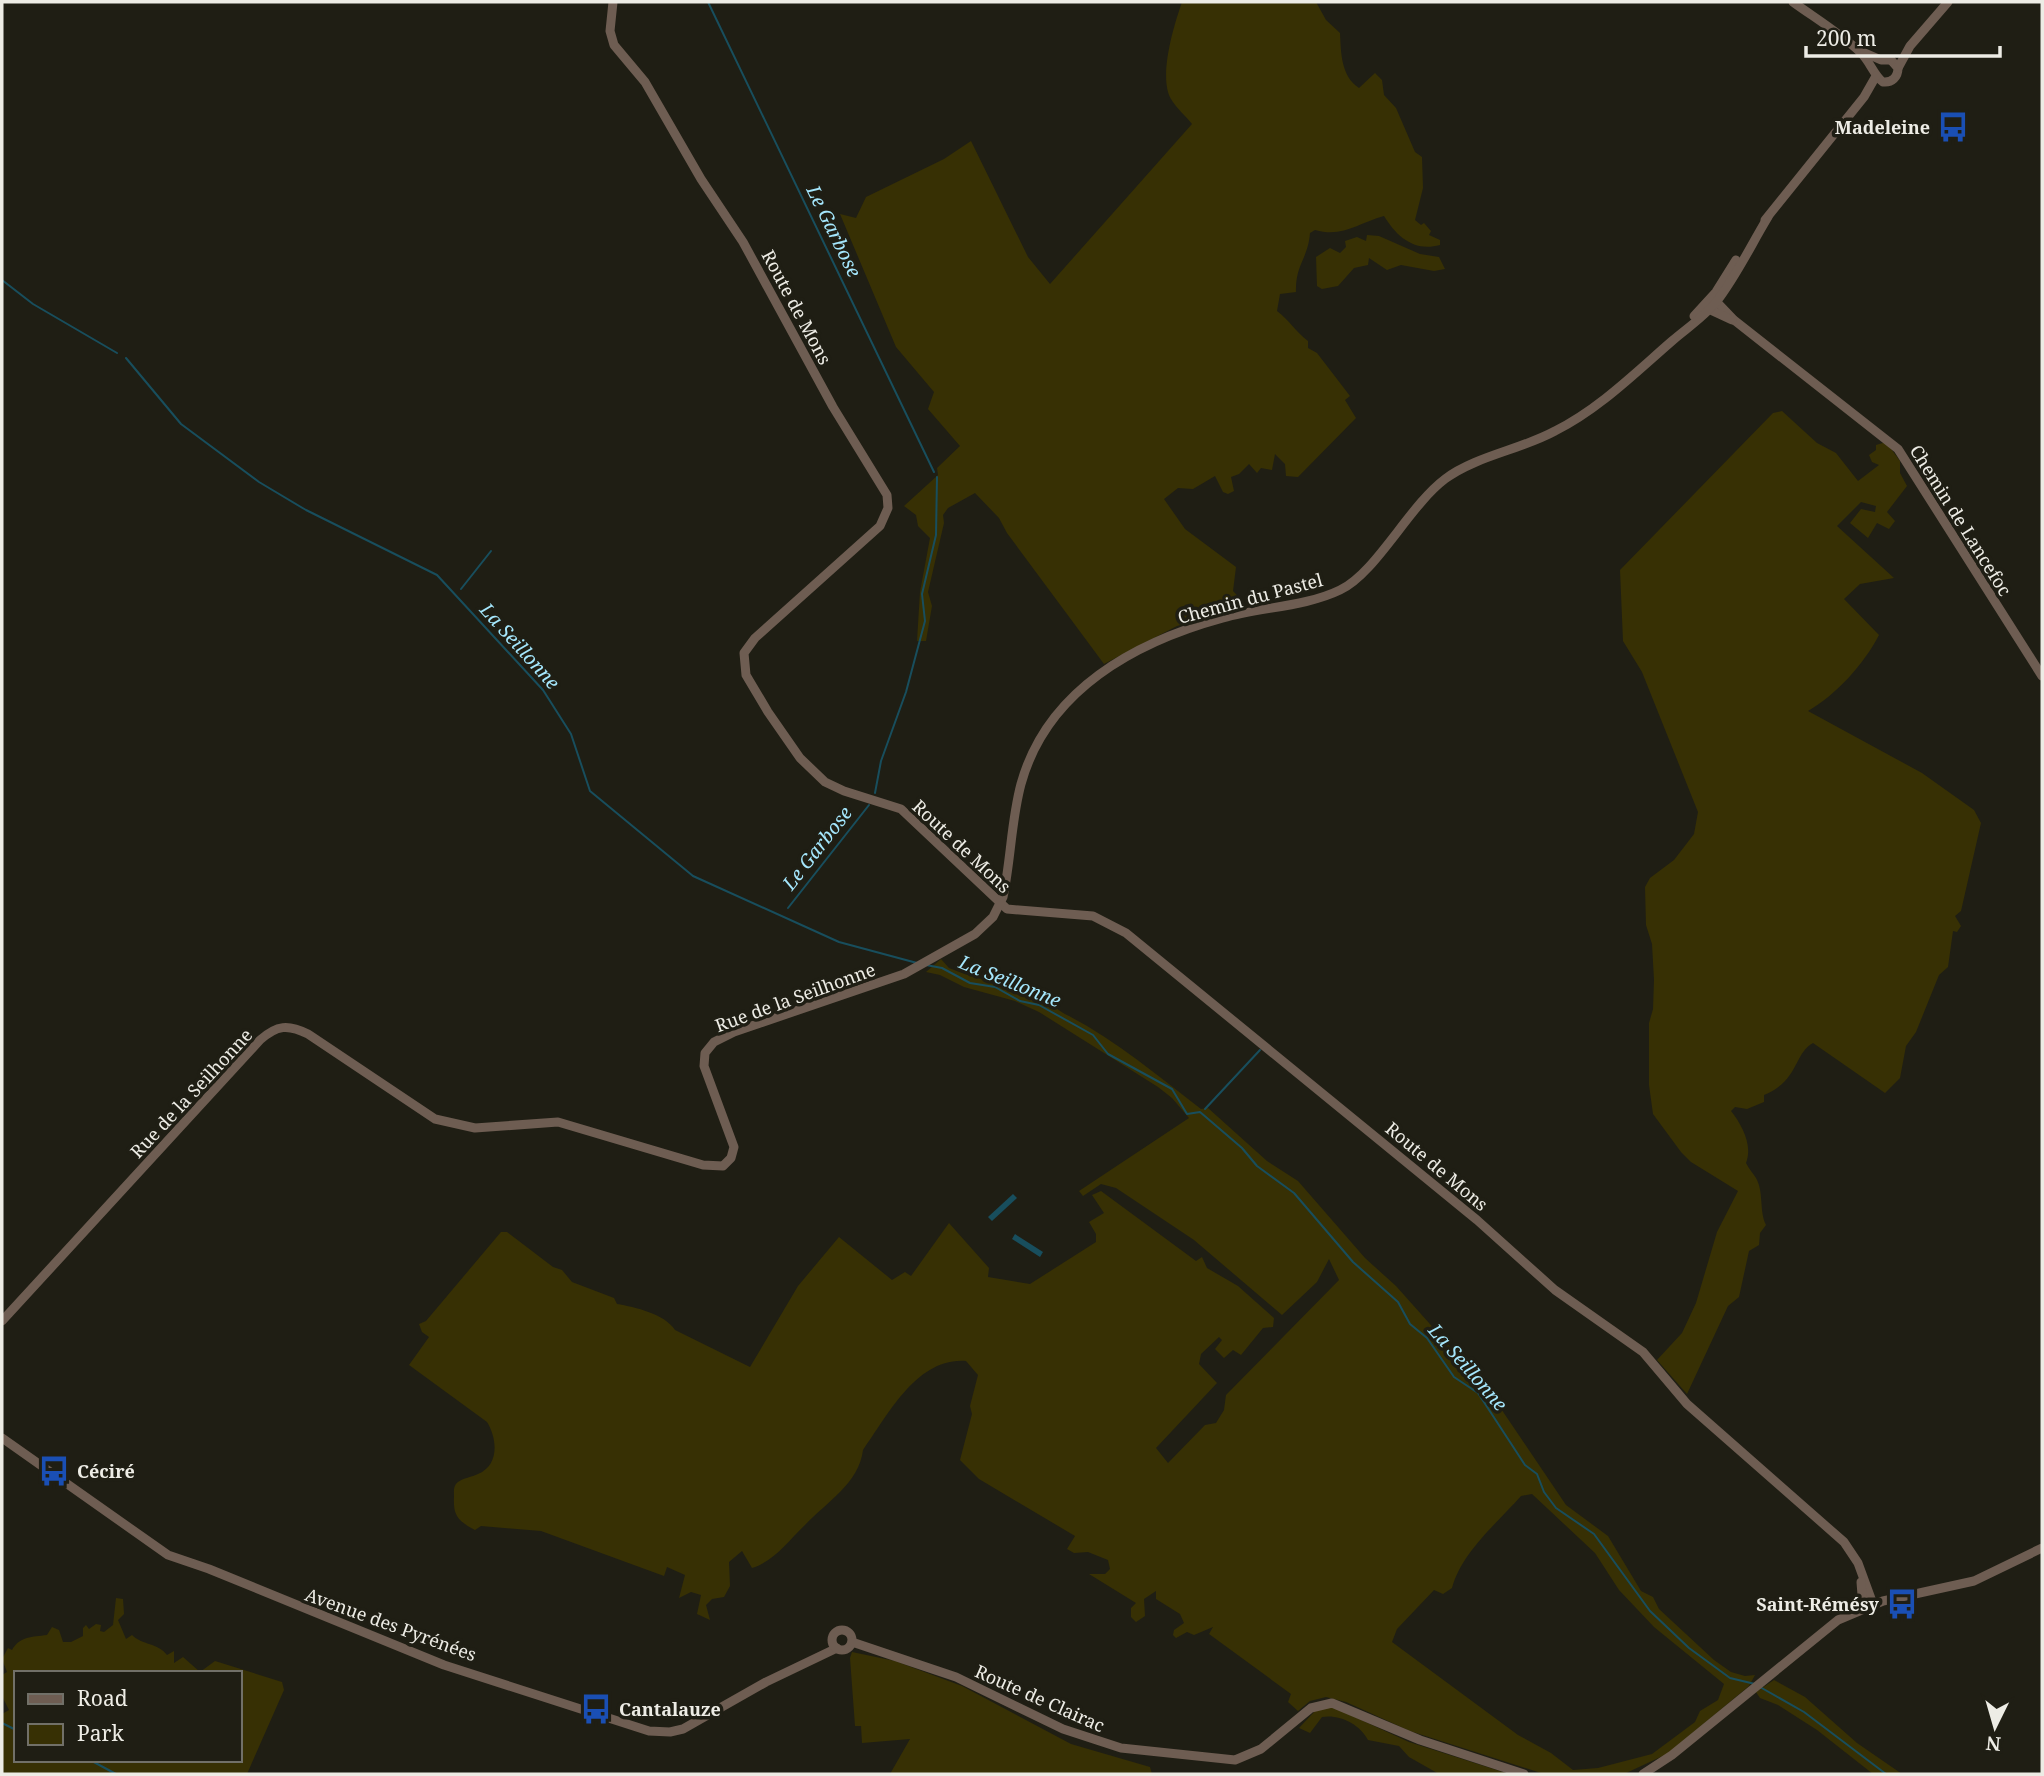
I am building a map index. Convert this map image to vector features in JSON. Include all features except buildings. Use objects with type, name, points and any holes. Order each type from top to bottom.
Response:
[{"type":"street","name":"Route de Mons","points":[[613,2],[610,31],[614,45],[645,82],[701,179],[743,242],[833,407],[887,495],[888,508],[880,526],[747,646],[743,660],[746,675],[785,738],[818,776],[844,791],[901,809],[1007,909],[1093,916],[1126,933],[1467,1212],[1555,1290],[1643,1352],[1687,1404],[1843,1542],[1858,1563],[1863,1608]]},
{"type":"street","points":[[1793,2],[1884,69],[1910,46],[1948,2]]},
{"type":"street","name":"Chemin du Pastel","points":[[1001,903],[1018,798],[1032,753],[1057,712],[1089,681],[1129,655],[1195,626],[1329,594],[1347,586],[1362,573],[1418,505],[1447,477],[1567,425],[1624,383],[1706,309],[1768,217],[1884,69]]},
{"type":"street","name":"Chemin de Lancefoc","points":[[1714,299],[1734,320],[1898,449],[2042,676]]},
{"type":"street","name":"Chemin de Lancefoc","points":[[1706,309],[1734,320]]},
{"type":"street","name":"Rue de la Seilhonne","points":[[2,1321],[260,1040],[278,1027],[292,1027],[308,1034],[410,1105],[446,1123],[475,1128],[558,1122],[718,1168],[728,1163],[734,1147],[704,1066],[705,1053],[714,1042],[734,1032],[906,973],[985,925],[1001,903]]},
{"type":"street","name":"Avenue des Pyrénées","points":[[2,1438],[181,1562],[209,1569],[271,1597],[396,1643],[451,1668],[649,1731],[670,1732],[683,1729],[832,1647]]},
{"type":"street","points":[[1643,1774],[1672,1755],[1838,1620],[1873,1604],[1974,1581],[2042,1548]]},
{"type":"street","name":"Route de Mons","points":[[1861,1576],[1873,1604]]},
{"type":"street","points":[[842,1630],[851,1635],[852,1642],[846,1649],[832,1647],[836,1633],[842,1630]]},
{"type":"street","name":"Route de Clairac","points":[[852,1642],[956,1677],[1072,1732],[1121,1748],[1185,1757],[1235,1760],[1261,1749],[1311,1708],[1332,1703],[1420,1740],[1524,1774]]},
{"type":"green space","points":[[1182,2],[1316,2],[1326,20],[1340,33],[1343,64],[1353,83],[1359,88],[1375,73],[1382,80],[1384,95],[1396,108],[1415,152],[1422,157],[1423,188],[1415,220],[1421,225],[1424,223],[1431,231],[1429,235],[1440,240],[1440,245],[1422,246],[1407,241],[1384,216],[1342,231],[1315,230],[1310,233],[1297,275],[1296,292],[1280,294],[1277,311],[1308,341],[1308,348],[1317,353],[1350,396],[1345,400],[1356,418],[1298,477],[1286,476],[1285,464],[1275,454],[1272,470],[1261,468],[1257,473],[1249,464],[1239,474],[1231,477],[1234,491],[1228,494],[1223,492],[1215,476],[1193,489],[1178,488],[1164,499],[1185,529],[1236,567],[1233,591],[1247,606],[1177,626],[1104,664],[1007,533],[999,518],[975,493],[948,508],[943,515],[944,523],[928,592],[932,606],[926,641],[917,641],[920,592],[930,538],[918,526],[916,515],[904,506],[938,475],[937,468],[960,446],[928,409],[934,392],[896,347],[840,214],[856,218],[866,197],[944,159],[971,141],[1028,257],[1050,284],[1192,124],[1171,99],[1166,78],[1169,51]]},
{"type":"green space","points":[[1367,235],[1379,236],[1420,254],[1439,257],[1445,269],[1434,271],[1401,265],[1387,270],[1369,258],[1368,265],[1354,268],[1338,286],[1322,289],[1317,286],[1316,257],[1330,248],[1340,253],[1346,247],[1345,241],[1357,237],[1366,241]]},
{"type":"green space","points":[[1782,411],[1817,443],[1836,453],[1858,481],[1879,465],[1872,462],[1869,455],[1876,450],[1876,445],[1886,442],[1900,461],[1900,473],[1907,486],[1887,512],[1895,521],[1889,529],[1877,523],[1868,538],[1850,523],[1861,509],[1875,512],[1876,506],[1861,502],[1837,526],[1894,578],[1860,584],[1844,599],[1879,635],[1866,657],[1848,678],[1808,711],[1922,773],[1974,810],[1981,823],[1961,911],[1955,916],[1961,926],[1957,932],[1953,931],[1948,967],[1939,975],[1916,1032],[1906,1046],[1900,1078],[1885,1093],[1813,1043],[1802,1053],[1784,1082],[1764,1095],[1764,1102],[1747,1109],[1735,1107],[1731,1111],[1747,1142],[1746,1163],[1758,1183],[1766,1225],[1760,1233],[1759,1245],[1749,1251],[1739,1297],[1728,1306],[1687,1394],[1657,1360],[1682,1333],[1696,1303],[1717,1232],[1738,1191],[1691,1162],[1653,1114],[1649,1085],[1649,1023],[1653,1009],[1654,980],[1652,944],[1646,925],[1645,887],[1650,878],[1674,860],[1694,834],[1698,812],[1642,672],[1623,641],[1620,570],[1773,413]]},
{"type":"green space","points":[[941,959],[949,968],[1041,998],[1121,1048],[1201,1109],[1208,1108],[1267,1161],[1298,1181],[1365,1258],[1396,1286],[1487,1388],[1566,1505],[1608,1536],[1641,1591],[1653,1597],[1659,1609],[1714,1660],[1731,1672],[1745,1676],[1755,1675],[1749,1686],[1667,1754],[1624,1774],[1544,1774],[1410,1731],[1346,1702],[1326,1697],[1310,1701],[1298,1711],[1288,1702],[1291,1694],[1209,1634],[1213,1627],[1194,1635],[1187,1632],[1176,1638],[1173,1635],[1174,1630],[1184,1623],[1180,1614],[1156,1599],[1156,1591],[1144,1599],[1145,1616],[1136,1622],[1131,1617],[1131,1608],[1136,1603],[1089,1574],[1105,1574],[1110,1569],[1108,1560],[1088,1552],[1074,1553],[1067,1549],[1075,1536],[979,1479],[960,1460],[972,1414],[970,1406],[978,1375],[966,1361],[949,1362],[918,1378],[894,1405],[863,1450],[849,1482],[775,1555],[752,1568],[742,1551],[729,1562],[730,1586],[724,1597],[712,1599],[706,1605],[710,1620],[697,1614],[701,1595],[691,1592],[679,1598],[685,1575],[667,1567],[664,1576],[541,1531],[481,1526],[475,1530],[464,1524],[454,1509],[455,1487],[460,1481],[485,1470],[490,1464],[494,1451],[493,1436],[487,1422],[409,1365],[429,1337],[422,1332],[419,1324],[426,1321],[501,1232],[507,1232],[553,1267],[562,1270],[572,1282],[614,1298],[617,1304],[641,1309],[657,1316],[675,1330],[750,1367],[798,1286],[839,1237],[892,1280],[905,1272],[911,1276],[949,1223],[989,1268],[988,1277],[1030,1284],[1096,1242],[1096,1234],[1089,1222],[1104,1213],[1092,1195],[1101,1191],[1196,1261],[1202,1257],[1207,1268],[1238,1286],[1274,1318],[1273,1327],[1263,1328],[1241,1355],[1233,1350],[1224,1358],[1215,1349],[1222,1340],[1219,1337],[1201,1354],[1199,1364],[1217,1383],[1156,1448],[1168,1463],[1205,1425],[1216,1423],[1224,1410],[1226,1395],[1339,1280],[1329,1259],[1317,1282],[1282,1315],[1194,1240],[1116,1188],[1101,1184],[1083,1196],[1079,1191],[1189,1118],[1172,1098],[1158,1087],[1039,1012],[1015,1001],[964,987],[940,975],[926,972]],"holes":[[[1532,1494],[1595,1553],[1619,1590],[1654,1627],[1724,1684],[1718,1700],[1700,1711],[1695,1722],[1652,1754],[1598,1768],[1573,1770],[1551,1753],[1518,1735],[1392,1642],[1397,1629],[1434,1590],[1443,1594],[1452,1588],[1472,1550],[1521,1496]]]},
{"type":"green space","points":[[116,1598],[123,1599],[124,1614],[118,1620],[126,1639],[132,1635],[159,1648],[167,1655],[174,1651],[174,1663],[183,1657],[199,1671],[14,1671],[14,1762],[242,1762],[242,1671],[201,1671],[215,1661],[282,1682],[284,1690],[247,1774],[2,1774],[2,1714],[9,1710],[2,1696],[2,1675],[7,1672],[2,1659],[8,1648],[12,1650],[27,1638],[47,1635],[52,1627],[59,1630],[63,1642],[71,1642],[83,1636],[83,1628],[86,1625],[89,1629],[96,1624],[101,1625],[100,1631],[104,1632],[113,1625]]},
{"type":"green space","points":[[852,1652],[895,1661],[962,1686],[1071,1744],[1150,1767],[1152,1774],[890,1774],[910,1739],[862,1743],[861,1726],[855,1726],[850,1658]]},
{"type":"green space","points":[[1774,1680],[1805,1697],[1857,1743],[1902,1774],[1873,1774],[1817,1730],[1778,1705],[1760,1698],[1756,1692]]},
{"type":"green space","points":[[1325,1706],[1409,1742],[1509,1774],[1439,1774],[1409,1757],[1399,1746],[1368,1740],[1360,1729],[1335,1717],[1322,1717],[1310,1733],[1299,1728],[1315,1711]]},
{"type":"water","points":[[1013,1194],[1017,1198],[992,1221],[988,1217]]},
{"type":"water","points":[[1015,1234],[1043,1252],[1040,1257],[1012,1239]]},
{"type":"waterway","name":"Le Garbose","points":[[708,2],[934,472]]},
{"type":"waterway","name":"La Seillonne","points":[[2,280],[33,304],[117,353]]},
{"type":"waterway","name":"La Seillonne","points":[[126,358],[181,424],[259,482],[306,510],[437,575],[543,690],[571,734],[590,791],[693,876],[839,942],[917,963]]},
{"type":"waterway","name":"Le Garbose","points":[[875,793],[881,761],[906,692],[925,621],[922,594],[936,535],[937,477]]},
{"type":"waterway","points":[[461,589],[491,551]]},
{"type":"waterway","name":"Le Garbose","points":[[788,908],[869,805]]},
{"type":"waterway","name":"La Seillonne","points":[[926,965],[942,968],[970,983],[995,987],[1020,1001],[1039,1005],[1093,1035],[1108,1054],[1172,1089],[1187,1114],[1200,1112],[1242,1148],[1257,1166],[1294,1193],[1353,1262],[1398,1302],[1410,1324],[1427,1338],[1454,1377],[1478,1393],[1525,1465],[1537,1474],[1544,1492],[1556,1508],[1594,1534],[1650,1611],[1689,1648],[1730,1678],[1755,1684]]},
{"type":"waterway","points":[[1205,1109],[1260,1050]]},
{"type":"waterway","name":"La Seillonne","points":[[1760,1687],[1804,1712],[1886,1774]]},
{"type":"waterway","points":[[2,1723],[14,1729]]},
{"type":"waterway","points":[[94,1762],[116,1774]]},
{"type":"place","name":"Madeleine","points":[[1953,127]]},
{"type":"place","name":"Céciré","points":[[54,1471]]},
{"type":"place","name":"Saint-Rémésy","points":[[1902,1604]]},
{"type":"place","name":"Cantalauze","points":[[596,1709]]}]
